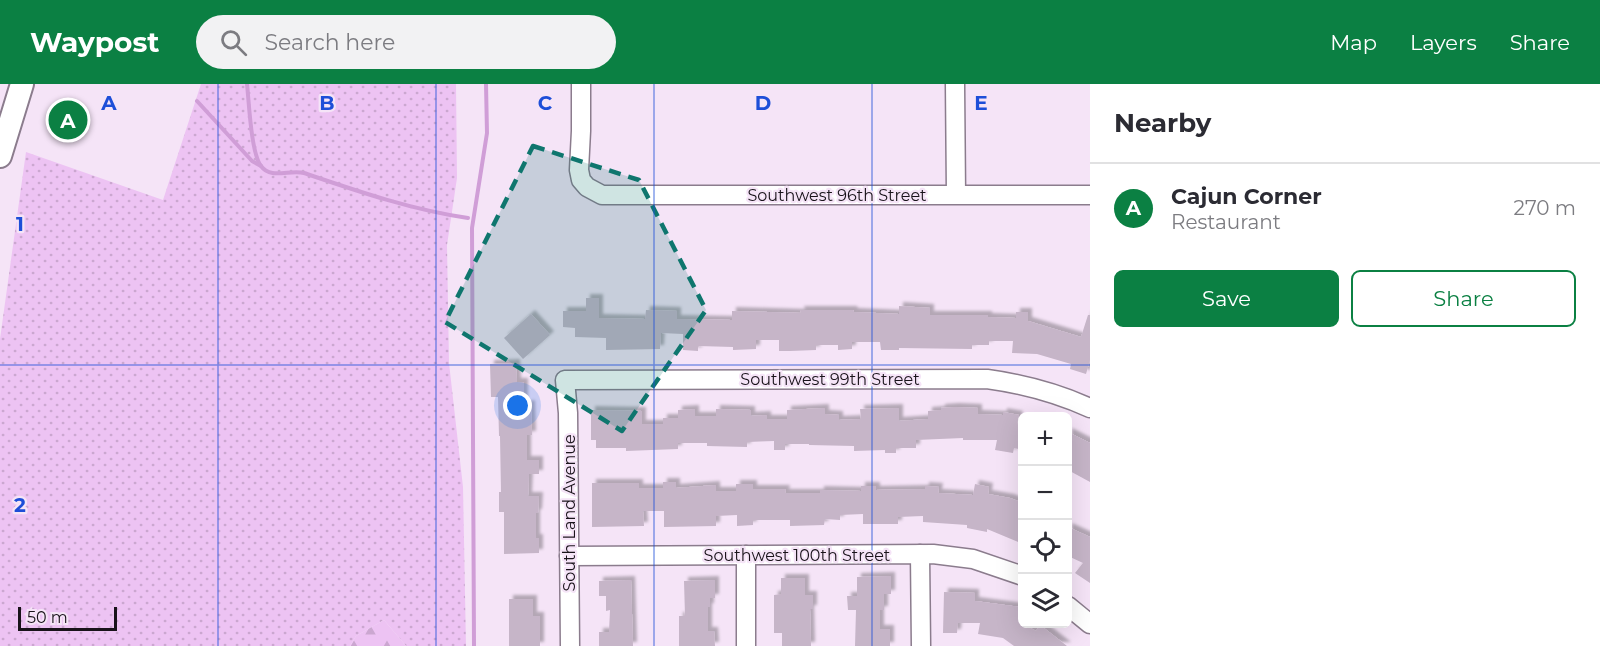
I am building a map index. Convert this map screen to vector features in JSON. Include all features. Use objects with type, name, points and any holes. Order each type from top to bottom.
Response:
[{"type":"main road","points":[[0,156],[22,84]]},
{"type":"street","name":"Southwest 96th Street","points":[[580,84],[579,171],[587,187],[596,193],[610,196],[1090,195]]},
{"type":"street","points":[[955,84],[956,194]]},
{"type":"street","name":"Southwest 99th Street","points":[[565,380],[987,379],[1046,391],[1090,408]]},
{"type":"street","name":"South Land Avenue","points":[[565,380],[568,413],[570,646]]},
{"type":"street","points":[[920,554],[921,646]]},
{"type":"street","name":"Southwest 100th Street","points":[[569,556],[920,554],[973,559],[1018,574]]},
{"type":"street","points":[[746,555],[746,646]]},
{"type":"street","points":[[1072,609],[1090,624]]},
{"type":"highlighted area","points":[[533,146],[639,180],[706,310],[622,431],[445,322]]},
{"type":"green space","points":[[201,84],[456,84],[457,178],[447,245],[449,363],[463,487],[466,646],[406,646],[384,620],[356,636],[350,646],[0,646],[0,339],[26,152],[163,200]]},
{"type":"green space","points":[[384,620],[406,646],[350,646],[356,636]]},
{"type":"building","points":[[586,298],[599,298],[599,318],[645,319],[646,310],[677,311],[677,319],[732,320],[732,311],[801,313],[800,310],[853,310],[854,312],[899,314],[899,306],[930,308],[930,315],[988,315],[988,317],[1016,318],[1016,312],[1028,312],[1028,321],[1081,337],[1088,315],[1090,315],[1090,360],[1086,374],[1070,369],[1071,364],[1037,354],[1012,353],[1013,341],[989,341],[989,345],[972,345],[972,349],[899,348],[899,350],[881,350],[880,342],[852,342],[852,349],[838,350],[838,345],[816,345],[816,350],[779,351],[779,340],[756,340],[756,349],[733,350],[733,347],[698,346],[698,351],[683,350],[683,334],[661,333],[660,349],[606,350],[606,338],[575,337],[575,328],[563,327],[563,311],[586,311]]},
{"type":"building","points":[[531,314],[550,335],[523,359],[504,338]]},
{"type":"building","points":[[516,363],[517,382],[524,382],[524,405],[531,404],[532,435],[527,435],[527,460],[539,460],[539,474],[529,474],[528,496],[539,496],[536,538],[539,538],[539,553],[504,554],[504,512],[499,512],[499,492],[501,492],[498,397],[491,397],[490,364]]},
{"type":"building","points":[[825,408],[825,414],[839,415],[839,420],[861,419],[860,409],[899,408],[899,421],[928,419],[928,411],[941,410],[941,408],[978,408],[978,414],[1003,415],[1003,412],[1018,415],[1018,449],[1014,448],[1013,453],[995,450],[997,440],[963,440],[963,438],[916,440],[916,448],[896,448],[896,453],[885,453],[885,450],[854,451],[854,446],[809,444],[785,444],[785,450],[774,450],[774,441],[747,442],[747,447],[678,443],[678,449],[626,451],[626,448],[596,448],[596,440],[591,440],[591,410],[642,411],[642,424],[663,424],[663,418],[678,418],[678,410],[695,409],[695,416],[716,416],[716,409],[751,410],[751,416],[767,415],[767,419],[787,419],[787,410]]},
{"type":"building","points":[[1072,434],[1090,443],[1090,482],[1072,472]]},
{"type":"building","points":[[663,482],[676,482],[676,488],[716,485],[716,491],[736,491],[736,484],[753,484],[753,489],[786,489],[785,493],[820,493],[820,490],[861,491],[861,486],[876,486],[876,490],[925,489],[925,486],[939,487],[938,493],[973,495],[975,484],[989,487],[988,494],[1018,501],[1018,542],[987,529],[987,532],[967,528],[967,525],[923,522],[923,516],[898,517],[898,524],[863,524],[863,514],[840,515],[840,520],[825,519],[824,525],[790,526],[790,520],[753,520],[753,525],[737,526],[737,515],[716,516],[716,526],[664,527],[664,511],[643,511],[644,526],[592,527],[592,483],[639,483],[639,488],[663,488]]},
{"type":"building","points":[[1072,529],[1090,537],[1090,583],[1075,573],[1083,563],[1072,558]]},
{"type":"building","points":[[891,576],[891,594],[884,594],[884,610],[880,610],[880,629],[890,629],[890,646],[855,646],[856,610],[848,610],[847,596],[857,596],[857,577]]},
{"type":"building","points":[[781,578],[805,578],[805,595],[813,595],[813,609],[810,609],[811,646],[782,646],[782,633],[774,633],[774,595],[781,594]]},
{"type":"building","points":[[631,580],[633,646],[599,646],[599,632],[609,632],[610,610],[606,611],[606,596],[599,596],[599,581]]},
{"type":"building","points":[[715,580],[715,598],[710,598],[710,607],[708,607],[708,631],[714,631],[715,646],[679,646],[679,616],[685,616],[684,581]]},
{"type":"building","points":[[944,592],[975,593],[975,601],[1018,607],[1018,628],[1030,628],[1036,631],[1038,628],[1044,628],[1067,646],[1014,646],[1003,638],[978,634],[980,623],[958,623],[957,633],[943,633]]},
{"type":"building","points":[[509,599],[533,599],[533,616],[540,616],[540,646],[509,646]]},
{"type":"waterway","points":[[247,84],[255,150],[265,170],[275,173],[304,173],[405,205],[468,218]]},
{"type":"waterway","points":[[474,646],[472,228],[487,133],[486,84]]},
{"type":"waterway","points":[[197,101],[252,161],[261,166]]},
{"type":"place","name":"Cajun Corner","points":[[68,120]]}]
